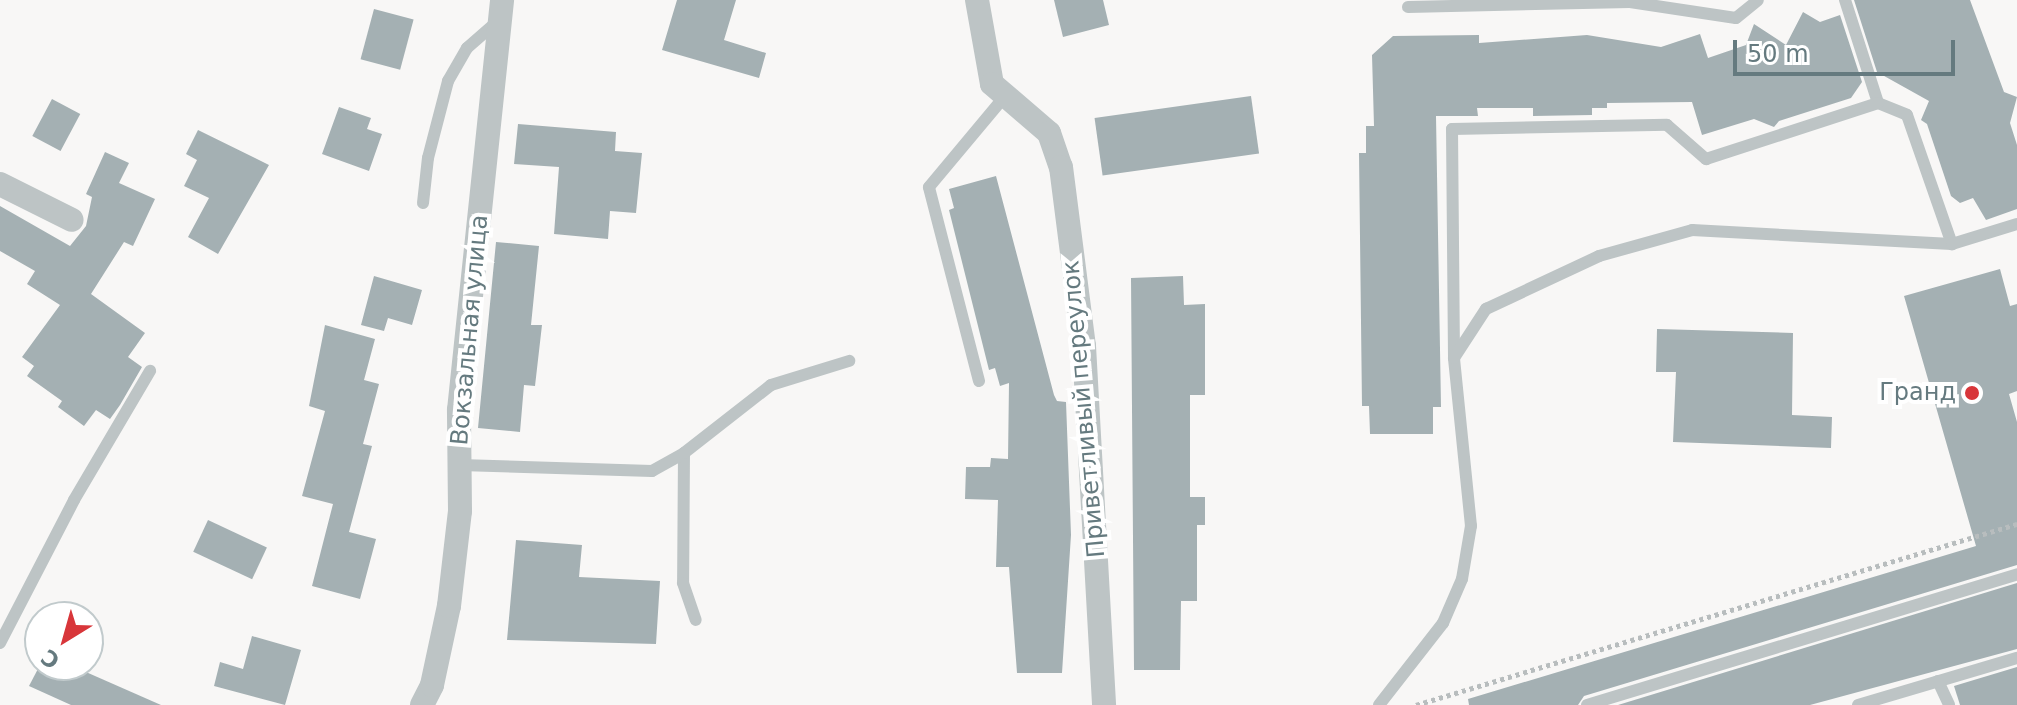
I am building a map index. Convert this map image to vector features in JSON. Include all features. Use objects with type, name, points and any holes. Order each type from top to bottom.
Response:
[{"type":"street","name":"Приветливый переулок","points":[[977,0],[985,68],[992,84],[1049,133],[1061,167],[1084,346],[1104,705]]},
{"type":"street","name":"Вокзальная улица","points":[[422,705],[432,685],[449,606],[460,465],[459,410],[501,9]]},
{"type":"street","points":[[0,184],[72,220]]},
{"type":"lane","points":[[1408,7],[1630,2],[1736,18],[1758,0]]},
{"type":"lane","points":[[1845,0],[1878,103]]},
{"type":"lane","points":[[423,203],[428,158],[448,81],[467,48],[501,9]]},
{"type":"lane","points":[[979,381],[929,187],[1006,95]]},
{"type":"lane","points":[[1379,705],[1443,623],[1462,579],[1471,526],[1454,358],[1452,129],[1667,125],[1706,159],[1878,103],[1907,115],[1952,244]]},
{"type":"lane","points":[[1454,358],[1486,309],[1599,256],[1692,230],[1952,244],[2017,224]]},
{"type":"lane","points":[[460,465],[652,471],[684,453],[771,385],[849,361]]},
{"type":"lane","points":[[0,643],[74,500],[150,371]]},
{"type":"lane","points":[[684,453],[683,583],[696,620]]},
{"type":"lane","points":[[1587,705],[2017,574]]},
{"type":"lane","points":[[1858,705],[2017,658]]},
{"type":"lane","points":[[1938,681],[1945,703]]},
{"type":"path","points":[[1416,705],[2017,524]]},
{"type":"building","points":[[677,0],[736,0],[724,40],[766,53],[759,78],[662,50]]},
{"type":"building","points":[[1054,0],[1103,0],[1109,25],[1063,37]]},
{"type":"building","points":[[1854,0],[1970,0],[2004,92],[2017,97],[2010,123],[2017,145],[2017,209],[1986,220],[1973,198],[1960,203],[1951,196],[1927,124],[1921,120],[1929,101],[1877,72]]},
{"type":"building","points":[[374,9],[414,20],[400,70],[361,59]]},
{"type":"building","points":[[1803,12],[1820,22],[1840,15],[1862,82],[1851,98],[1779,121],[1774,127],[1754,119],[1702,135],[1692,102],[1607,103],[1607,108],[1592,108],[1592,115],[1533,116],[1533,108],[1477,108],[1478,116],[1436,116],[1441,407],[1433,407],[1433,434],[1370,434],[1369,406],[1362,406],[1359,153],[1366,153],[1366,126],[1374,126],[1372,55],[1393,36],[1479,35],[1479,43],[1587,35],[1661,47],[1700,34],[1708,58],[1746,45],[1754,24],[1786,45]]},
{"type":"building","points":[[1251,96],[1259,153],[1103,175],[1095,118]]},
{"type":"building","points":[[52,99],[80,114],[61,151],[32,136]]},
{"type":"building","points":[[339,107],[371,118],[367,129],[382,134],[369,171],[322,154]]},
{"type":"building","points":[[518,124],[616,132],[615,151],[642,153],[636,213],[610,211],[608,239],[554,234],[559,167],[514,164]]},
{"type":"building","points":[[198,130],[269,165],[218,254],[188,237],[209,198],[184,186],[197,160],[186,154]]},
{"type":"building","points":[[105,152],[129,163],[119,183],[155,199],[133,246],[124,242],[91,294],[145,333],[128,357],[142,367],[120,405],[110,419],[96,410],[84,426],[58,407],[62,401],[27,376],[34,366],[22,357],[60,305],[27,284],[35,271],[0,251],[0,206],[70,246],[86,226],[92,197],[86,194]]},
{"type":"building","points":[[996,176],[1054,395],[1057,401],[1066,402],[1071,535],[1062,673],[1017,673],[1009,567],[996,567],[998,500],[965,499],[966,467],[990,467],[991,458],[1008,459],[1009,383],[1000,386],[995,368],[989,370],[949,210],[954,208],[949,189]]},
{"type":"building","points":[[496,242],[539,246],[531,325],[542,325],[535,386],[524,385],[520,432],[478,428]]},
{"type":"building","points":[[2000,269],[2010,306],[2017,304],[2017,391],[2009,394],[2017,422],[2017,565],[1584,696],[1578,705],[1469,705],[1468,699],[1976,546],[1904,296]]},
{"type":"building","points":[[374,276],[422,290],[412,325],[388,318],[384,331],[361,325]]},
{"type":"building","points":[[1183,276],[1184,305],[1205,304],[1205,395],[1190,395],[1190,497],[1205,497],[1205,525],[1197,525],[1197,601],[1181,601],[1180,670],[1134,670],[1131,278]]},
{"type":"building","points":[[325,325],[375,339],[364,380],[379,384],[363,444],[372,446],[349,532],[376,539],[360,599],[312,586],[333,504],[302,496],[325,411],[309,406]]},
{"type":"building","points":[[1657,329],[1793,333],[1792,415],[1832,417],[1831,448],[1673,442],[1676,372],[1656,372]]},
{"type":"building","points":[[208,520],[267,547],[252,579],[193,552]]},
{"type":"building","points":[[516,540],[582,545],[579,577],[660,581],[656,644],[507,640]]},
{"type":"building","points":[[2017,583],[2017,649],[1810,705],[1618,705]]},
{"type":"building","points":[[252,636],[301,650],[285,705],[214,686],[220,662],[243,669]]},
{"type":"building","points":[[2017,667],[2017,705],[1960,705],[1954,686]]},
{"type":"building","points":[[104,680],[161,705],[71,705],[29,686],[32,681]]},
{"type":"place","name":"Гранд","points":[[1972,393]]}]
